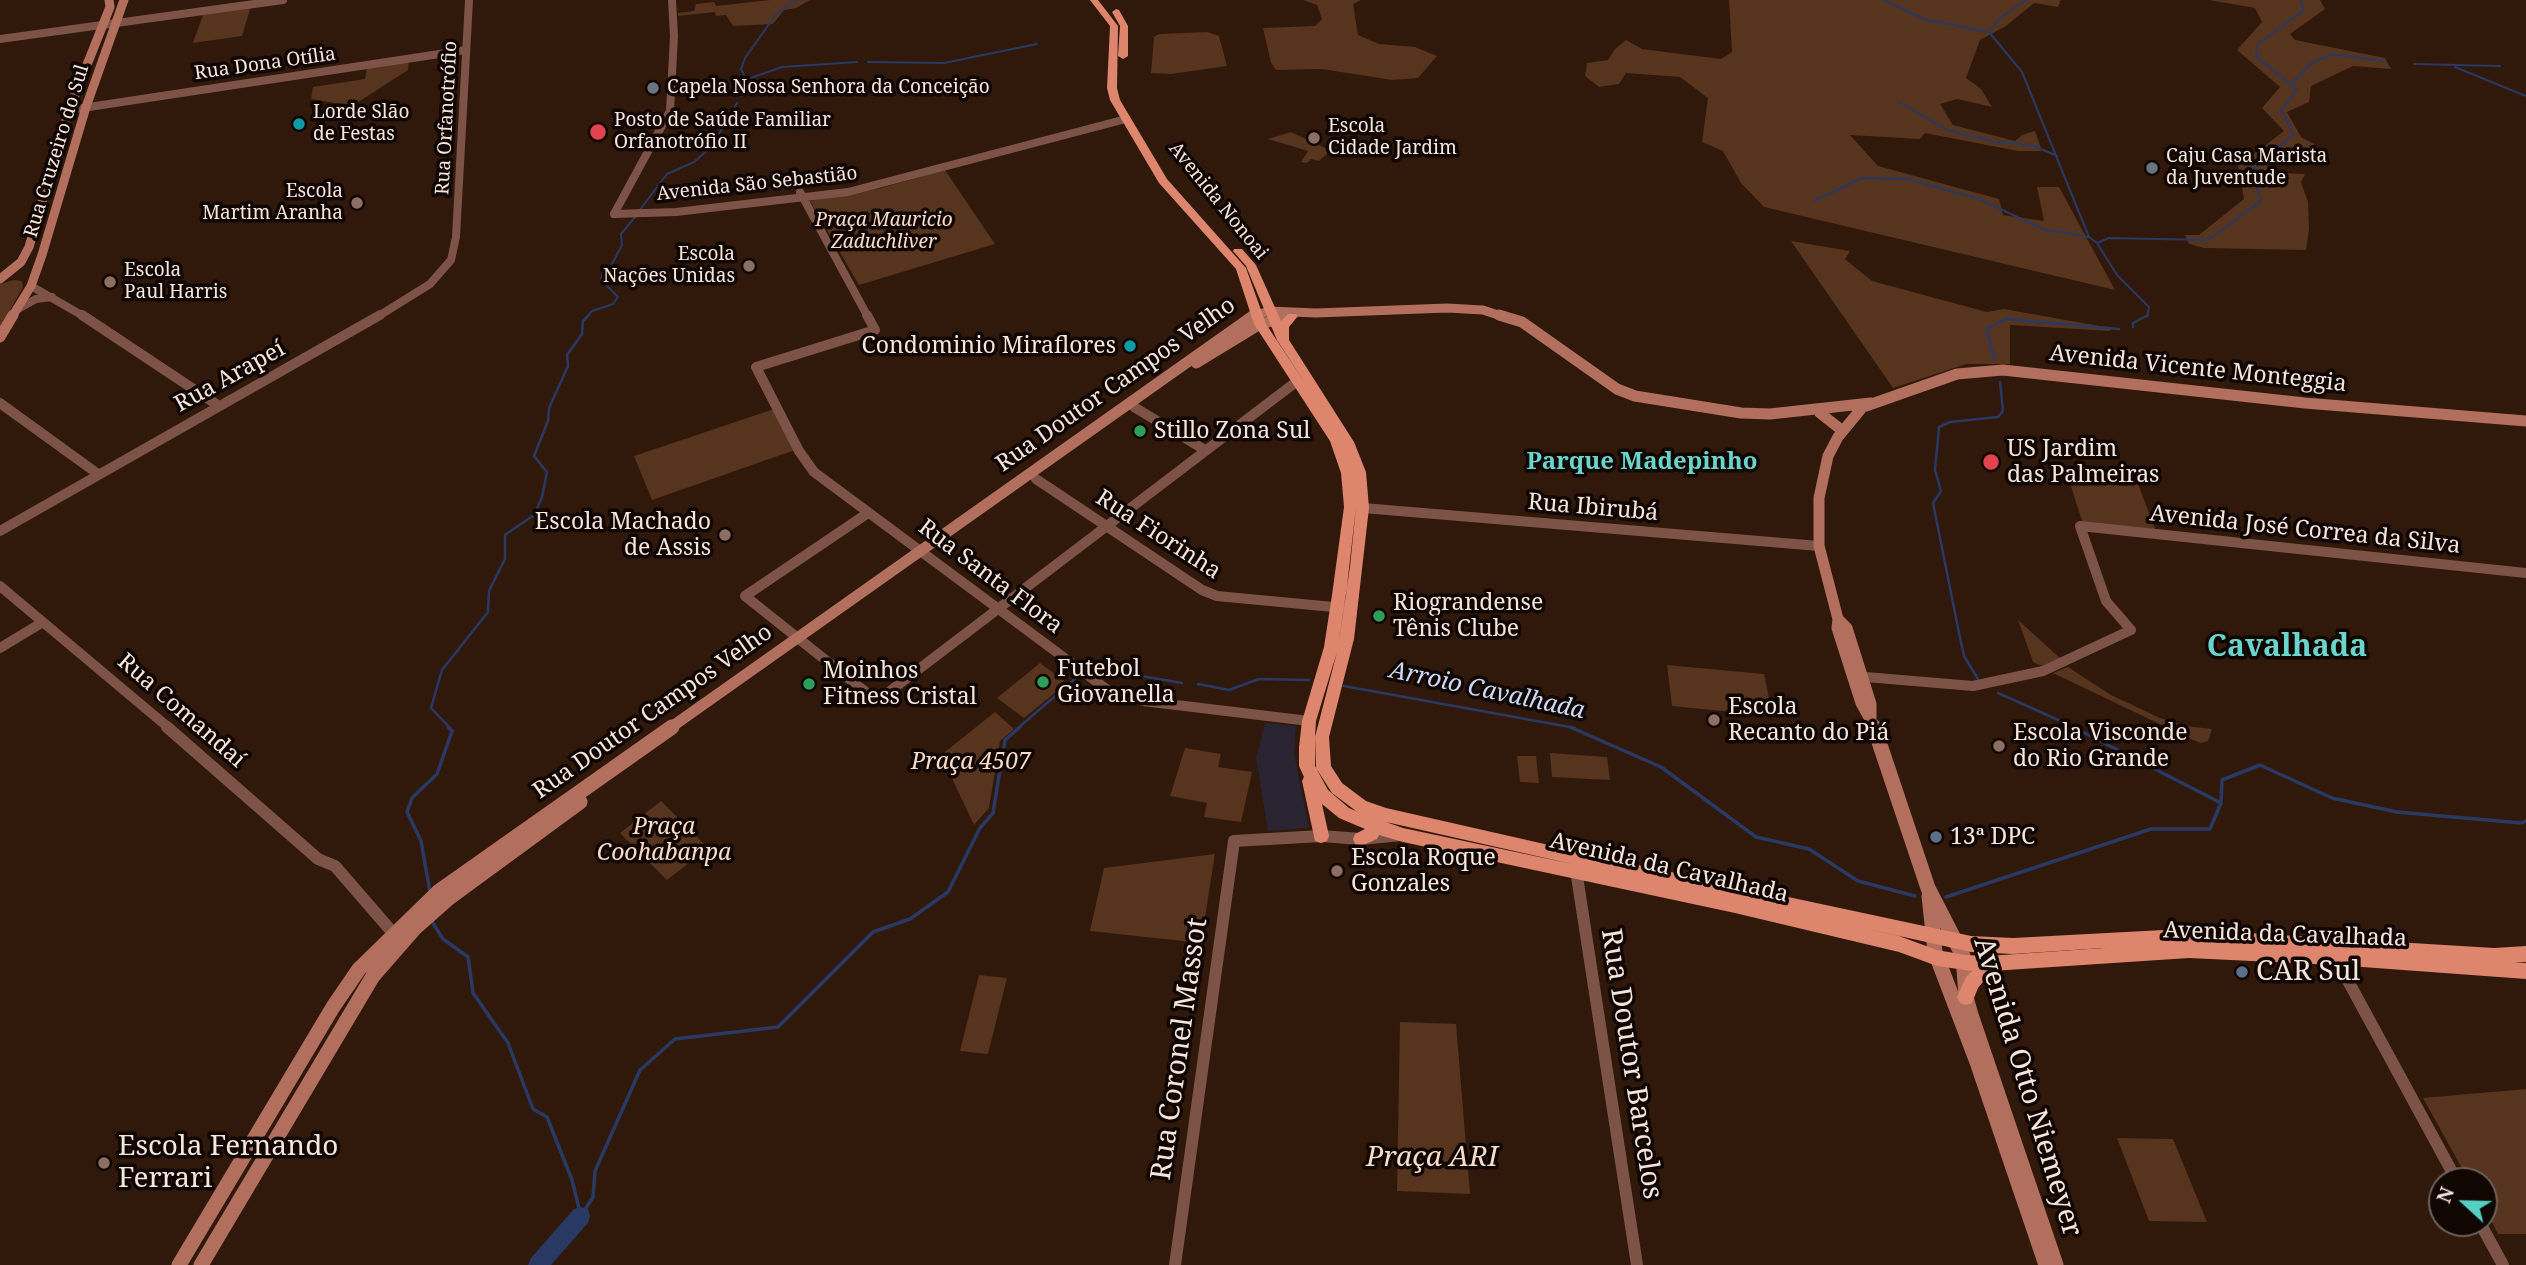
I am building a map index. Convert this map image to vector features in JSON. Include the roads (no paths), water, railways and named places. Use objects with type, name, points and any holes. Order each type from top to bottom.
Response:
[{"type":"main road","name":"Rua Cruzeiro do Sul","points":[[0,280],[21,261],[29,247],[69,110],[110,7],[109,0]]},
{"type":"main road","name":"Rua Cruzeiro do Sul","points":[[25,280],[43,255],[86,107],[124,0]]},
{"type":"main road","name":"Avenida Nonoai","points":[[1094,0],[1114,26],[1112,88],[1124,116],[1163,181],[1241,268],[1259,319]]},
{"type":"main road","name":"Avenida Nonoai","points":[[1104,0],[1124,26],[1123,96],[1165,168],[1251,265],[1271,316]]},
{"type":"main road","points":[[1124,116],[1127,114],[1136,126],[1140,127]]},
{"type":"main road","points":[[0,280],[25,280],[18,309],[0,337]]},
{"type":"main road","name":"Avenida Vicente Monteggia","points":[[1259,319],[1316,313],[1447,308],[1503,314],[1552,340],[1617,389],[1635,396],[1741,413],[1840,412],[1957,374],[2003,370],[2305,403],[2525,422]]},
{"type":"main road","name":"Avenida Vicente Monteggia","points":[[1271,316],[1292,317],[1316,313]]},
{"type":"main road","points":[[1271,316],[1283,340],[1348,442],[1360,472],[1363,508],[1344,608],[1310,721],[1306,747],[1314,762],[1321,836]]},
{"type":"main road","points":[[1283,340],[1283,326],[1292,317]]},
{"type":"main road","points":[[1259,319],[1335,442],[1348,473],[1350,507],[1340,670],[1314,762]]},
{"type":"main road","name":"Rua Doutor Campos Velho","points":[[179,1265],[333,1007],[359,969],[438,892],[1227,338],[1259,319]]},
{"type":"main road","name":"Rua Doutor Campos Velho","points":[[923,554],[1036,479],[1227,338]]},
{"type":"main road","points":[[1814,411],[1843,429],[1863,405]]},
{"type":"main road","name":"Avenida Vicente Monteggia","points":[[1814,411],[1863,405]]},
{"type":"main road","name":"Avenida Otto Niemeyer","points":[[1840,412],[1843,429],[1828,456],[1819,498],[1819,546],[1838,619],[1837,628],[1857,677],[1861,703],[1871,718],[1928,888],[1965,963],[1966,997],[2056,1265]]},
{"type":"main road","name":"Rua Doutor Campos Velho","points":[[201,1265],[352,1009],[373,976],[414,929],[449,898],[801,639]]},
{"type":"main road","name":"Avenida da Cavalhada","points":[[1314,762],[1322,795],[1331,804],[1378,820],[1615,867],[1955,941],[2013,946],[2182,936],[2494,956],[2526,954]]},
{"type":"main road","points":[[1361,839],[1371,834],[1378,820]]},
{"type":"main road","name":"Avenida da Cavalhada","points":[[1378,820],[1403,835],[1576,870],[1899,944],[1937,958],[1965,963],[1988,964],[2189,950],[2335,957],[2524,972]]},
{"type":"main road","points":[[1576,870],[1581,865],[1615,867]]},
{"type":"main road","name":"Avenida Otto Niemeyer","points":[[1928,888],[1937,958],[1973,1050],[2046,1265]]},
{"type":"main road","points":[[1966,997],[1972,983],[1988,964]]},
{"type":"main road","points":[[333,1007],[352,1009]]},
{"type":"main road","points":[[217,1200],[239,1203]]},
{"type":"street","points":[[0,39],[283,0]]},
{"type":"street","name":"Rua Orfanotrófio","points":[[456,237],[470,0]]},
{"type":"street","name":"Avenida São Sebastião","points":[[672,0],[674,36],[670,110],[614,214],[676,212],[877,186],[1124,116]]},
{"type":"street","name":"Rua Dona Otília","points":[[69,110],[466,50]]},
{"type":"street","name":"Rua Santa Flora","points":[[801,195],[876,330],[756,367],[799,451],[814,472],[1091,679],[1126,698],[1310,721]]},
{"type":"street","name":"Rua Arapeí","points":[[0,531],[430,284],[450,262],[456,237]]},
{"type":"street","points":[[25,280],[219,406]]},
{"type":"street","points":[[18,309],[36,299],[55,298]]},
{"type":"street","points":[[868,513],[745,596],[877,701],[1296,382]]},
{"type":"street","points":[[0,403],[98,474]]},
{"type":"street","points":[[1134,407],[1205,450]]},
{"type":"street","name":"Rua Fiorinha","points":[[1036,479],[1202,590],[1217,596],[1344,608]]},
{"type":"street","name":"Rua Ibirubá","points":[[1363,508],[1819,546]]},
{"type":"street","name":"Avenida José Correa da Silva","points":[[1857,677],[1973,686],[2043,671],[2132,631],[2106,601],[2080,526],[2526,573]]},
{"type":"street","name":"Rua Comandaí","points":[[0,586],[130,694],[318,859],[335,866],[393,933]]},
{"type":"street","points":[[0,648],[43,622]]},
{"type":"street","points":[[1321,836],[1361,839],[1403,835]]},
{"type":"street","name":"Rua Coronel Massot","points":[[1175,1265],[1234,841],[1321,836]]},
{"type":"street","name":"Rua Doutor Barcelos","points":[[1576,870],[1637,1265]]},
{"type":"street","points":[[2335,957],[2449,1167]]},
{"type":"street","points":[[2488,1237],[2503,1265]]},
{"type":"waterway","points":[[742,96],[749,85],[741,69],[745,58],[777,13],[797,0]]},
{"type":"waterway","points":[[1884,0],[1924,19],[1987,32]]},
{"type":"waterway","points":[[2026,0],[2000,18],[1989,32],[2022,72],[2056,156]]},
{"type":"waterway","points":[[2097,243],[2109,238],[2208,240],[2261,201],[2252,170],[2294,134],[2281,110],[2297,90],[2256,56],[2257,45],[2304,10],[2301,0]]},
{"type":"waterway","points":[[868,62],[944,63],[1037,44]]},
{"type":"waterway","points":[[2291,84],[2312,63],[2332,54],[2382,61]]},
{"type":"waterway","points":[[748,79],[782,67],[857,62]]},
{"type":"waterway","points":[[2414,64],[2500,66]]},
{"type":"waterway","points":[[2455,67],[2526,96]]},
{"type":"waterway","points":[[1898,101],[1947,130],[1996,142],[2032,145],[2056,156]]},
{"type":"waterway","points":[[639,211],[667,174],[694,162],[712,146],[737,103]]},
{"type":"waterway","points":[[2056,156],[2089,237]]},
{"type":"waterway","points":[[1814,201],[1862,178],[1908,179],[1979,199],[2043,229],[2089,237]]},
{"type":"waterway","points":[[587,317],[592,311],[613,304],[618,297],[601,280],[603,272],[612,264],[622,245],[621,234],[635,217]]},
{"type":"waterway","points":[[2089,237],[2097,243]]},
{"type":"waterway","points":[[2097,243],[2117,275],[2149,307],[2147,315]]},
{"type":"waterway","points":[[2133,327],[2133,323],[2147,315]]},
{"type":"waterway","points":[[450,728],[431,708],[442,670],[488,612],[489,591],[505,559],[505,535],[534,515],[542,497],[547,472],[534,456],[548,421],[549,408],[568,366],[567,355],[582,334],[583,321],[587,317]]},
{"type":"waterway","points":[[1994,359],[1987,329],[2006,319],[2119,329]]},
{"type":"waterway","points":[[1978,679],[1964,656],[1959,633],[1933,503],[1941,491],[1935,470],[1939,427],[1950,422],[1998,417],[2003,411],[2000,382]]},
{"type":"waterway","name":"Arroio Cavalhada","points":[[1090,673],[1101,669],[1182,683]]},
{"type":"waterway","name":"Arroio Cavalhada","points":[[1018,728],[1076,678],[1084,675]]},
{"type":"waterway","name":"Arroio Cavalhada","points":[[1198,684],[1229,690],[1259,679],[1309,680]]},
{"type":"waterway","name":"Arroio Cavalhada","points":[[1344,686],[1570,727]]},
{"type":"waterway","points":[[1998,693],[2076,728]]},
{"type":"waterway","points":[[430,892],[421,841],[407,812],[412,798],[437,774],[452,731],[448,727]]},
{"type":"waterway","name":"Arroio Cavalhada","points":[[431,920],[443,939],[468,957],[473,993],[508,1043],[533,1109],[547,1117],[572,1180],[581,1216],[593,1197],[595,1171],[640,1070],[675,1039],[778,1027],[873,932],[910,919],[948,892],[980,828],[993,813],[1005,740],[1020,727]]},
{"type":"waterway","name":"Arroio Cavalhada","points":[[1570,727],[1575,728]]},
{"type":"waterway","name":"Arroio Cavalhada","points":[[1570,727],[1661,767],[1756,837],[1809,849],[1858,881],[1915,896]]},
{"type":"waterway","points":[[2073,727],[2221,803]]},
{"type":"waterway","name":"Arroio Cavalhada","points":[[2221,803],[2222,780],[2260,765],[2332,798],[2397,812],[2521,823],[2526,821]]},
{"type":"waterway","name":"Arroio Cavalhada","points":[[1946,897],[2151,829],[2210,829],[2221,803]]},
{"type":"waterway","name":"Arroio Cavalhada","points":[[538,1265],[581,1216]]},
{"type":"place","name":"Capela Nossa Senhora da Conceição","points":[[653,88]]},
{"type":"place","name":"Lorde Slão de Festas","points":[[299,124]]},
{"type":"place","name":"Posto de Saúde Familiar Orfanotrófio II","points":[[598,132]]},
{"type":"place","name":"Escola Cidade Jardim","points":[[1314,138]]},
{"type":"place","name":"Caju Casa Marista da Juventude","points":[[2152,168]]},
{"type":"place","name":"Escola Martim Aranha","points":[[357,203]]},
{"type":"place","name":"Escola Nações Unidas","points":[[749,266]]},
{"type":"place","name":"Escola Paul Harris","points":[[110,282]]},
{"type":"place","name":"Condominio Miraflores","points":[[1130,346]]},
{"type":"place","name":"Stillo Zona Sul","points":[[1140,431]]},
{"type":"place","name":"US Jardim das Palmeiras","points":[[1991,462]]},
{"type":"place","name":"Escola Machado de Assis","points":[[725,535]]},
{"type":"place","name":"Riograndense Tênis Clube","points":[[1379,616]]},
{"type":"place","name":"Futebol Giovanella","points":[[1043,682]]},
{"type":"place","name":"Moinhos Fitness Cristal","points":[[809,684]]},
{"type":"place","name":"Escola Recanto do Piá","points":[[1714,720]]},
{"type":"place","name":"Escola Visconde do Rio Grande","points":[[1999,746]]},
{"type":"place","name":"13ª DPC","points":[[1936,837]]},
{"type":"place","name":"Escola Roque Gonzales","points":[[1337,871]]},
{"type":"place","name":"CAR Sul","points":[[2242,972]]},
{"type":"place","name":"Escola Fernando Ferrari","points":[[104,1163]]},
{"type":"district","name":"Parque Madepinho","points":[[1642,462]]},
{"type":"district","name":"Cavalhada","points":[[2287,647]]},
{"type":"park label","name":"Praça Mauricio Zaduchliver","points":[[884,232]]},
{"type":"park label","name":"Praça 4507","points":[[971,762]]},
{"type":"park label","name":"Praça Coohabanpa","points":[[664,840]]},
{"type":"park label","name":"Praça ARI","points":[[1432,1158]]}]
